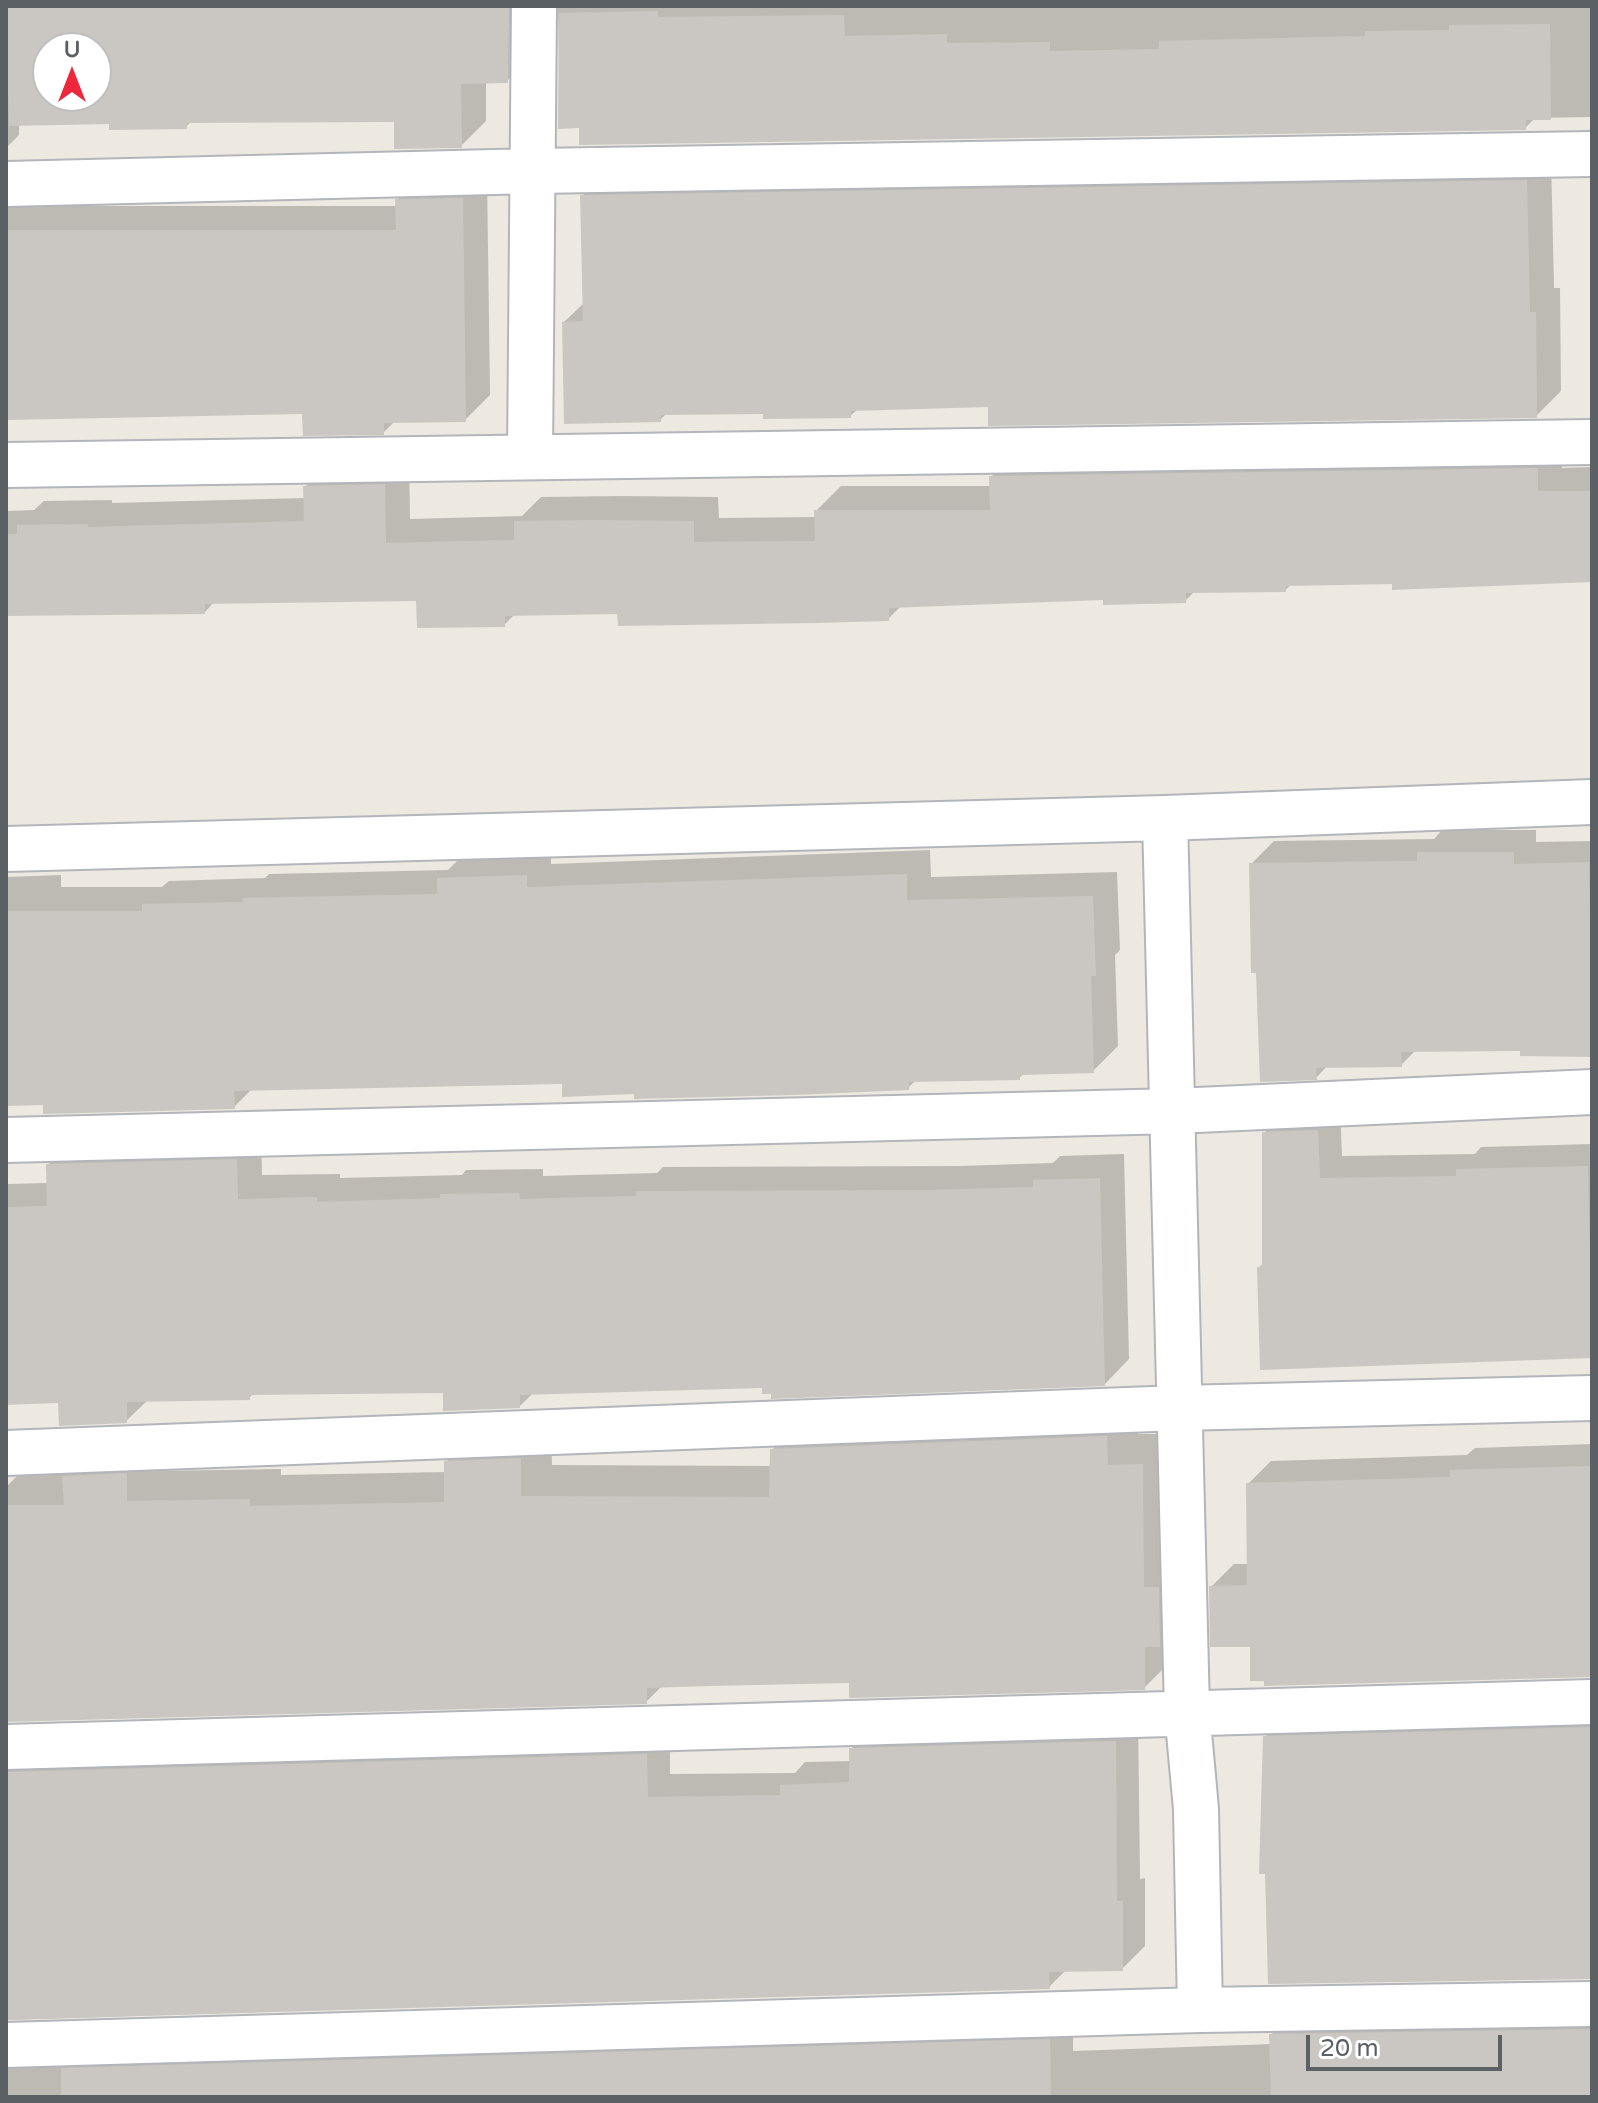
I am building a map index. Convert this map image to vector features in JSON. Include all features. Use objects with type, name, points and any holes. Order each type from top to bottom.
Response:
[{"type":"street","points":[[530,455],[535,171],[534,6]]},
{"type":"street","points":[[6,184],[535,171],[1592,154]]},
{"type":"street","points":[[6,465],[530,455],[1592,442]]},
{"type":"street","points":[[6,849],[1165,818],[1592,802]]},
{"type":"street","points":[[1165,818],[1175,1111],[1187,1711],[1196,1809],[1200,2010]]},
{"type":"street","points":[[6,1140],[1175,1111],[1592,1092]]},
{"type":"street","points":[[6,1453],[1179,1408],[1592,1398]]},
{"type":"street","points":[[6,1747],[1187,1711],[1592,1702]]},
{"type":"street","points":[[6,2045],[1200,2010],[1592,2004]]},
{"type":"building","points":[[6,6],[509,6],[508,83],[461,84],[462,148],[394,149],[394,122],[187,123],[187,129],[109,130],[109,124],[9,126]]},
{"type":"building","points":[[658,11],[658,17],[844,15],[845,36],[947,34],[947,43],[1050,42],[1050,51],[1159,49],[1159,41],[1365,36],[1365,31],[1449,30],[1449,25],[1550,24],[1551,120],[1526,120],[1526,130],[579,145],[579,128],[558,129],[559,13]]},
{"type":"building","points":[[1527,180],[1530,312],[1536,312],[1537,418],[988,426],[988,407],[851,411],[851,418],[763,419],[763,414],[661,415],[661,422],[564,424],[562,322],[583,321],[580,195]]},
{"type":"building","points":[[463,198],[466,422],[384,423],[384,435],[303,436],[302,414],[6,420],[6,230],[396,230],[395,199]]},
{"type":"building","points":[[1538,468],[1538,491],[1592,491],[1592,582],[1392,590],[1392,584],[1286,586],[1286,592],[1186,593],[1186,603],[1103,605],[1103,600],[889,608],[889,621],[816,623],[618,626],[617,614],[505,616],[505,627],[417,628],[416,601],[205,604],[205,614],[6,616],[6,534],[17,534],[17,525],[88,524],[88,527],[304,521],[303,486],[385,484],[386,543],[514,540],[514,521],[595,520],[694,521],[694,542],[815,541],[814,510],[990,510],[989,476]]},
{"type":"building","points":[[1417,852],[1514,852],[1514,864],[1589,862],[1592,1057],[1520,1056],[1520,1051],[1401,1052],[1402,1067],[1316,1068],[1317,1080],[1260,1082],[1256,973],[1251,973],[1249,863],[1417,861]]},
{"type":"building","points":[[907,874],[907,900],[1093,896],[1096,976],[1091,976],[1094,1073],[1020,1075],[1020,1080],[909,1082],[909,1090],[794,1095],[634,1099],[634,1094],[562,1097],[562,1084],[234,1091],[235,1109],[43,1114],[43,1105],[6,1106],[6,911],[142,911],[142,904],[243,902],[242,898],[437,894],[437,878],[527,875],[527,887]]},
{"type":"building","points":[[1318,1130],[1320,1178],[1456,1176],[1456,1169],[1588,1166],[1592,1358],[1260,1370],[1257,1267],[1262,1267],[1262,1132]]},
{"type":"building","points":[[237,1159],[238,1199],[317,1197],[317,1202],[440,1198],[440,1194],[519,1193],[520,1199],[636,1196],[636,1191],[1033,1187],[1033,1180],[1100,1178],[1105,1386],[771,1399],[771,1394],[762,1394],[762,1388],[520,1395],[520,1408],[443,1411],[443,1393],[250,1395],[250,1400],[127,1402],[127,1423],[59,1426],[58,1403],[6,1405],[6,1207],[47,1206],[46,1164]]},
{"type":"building","points":[[1107,1436],[1108,1465],[1143,1464],[1144,1587],[1159,1587],[1160,1647],[1145,1647],[1145,1690],[849,1698],[849,1683],[710,1686],[647,1688],[647,1704],[6,1722],[6,1505],[64,1505],[62,1476],[127,1473],[127,1501],[250,1499],[250,1506],[444,1502],[444,1461],[521,1458],[521,1496],[769,1497],[770,1449]]},
{"type":"building","points":[[1592,1466],[1592,1677],[1264,1686],[1264,1681],[1250,1681],[1250,1647],[1210,1647],[1209,1586],[1247,1585],[1246,1483],[1450,1477],[1450,1470]]},
{"type":"building","points":[[1592,1727],[1592,1979],[1268,1984],[1265,1874],[1259,1874],[1263,1736]]},
{"type":"building","points":[[1116,1741],[1117,1901],[1123,1901],[1123,1971],[1049,1972],[1050,1989],[6,2020],[6,1772],[647,1754],[648,1797],[780,1795],[780,1785],[849,1782],[849,1748]]},
{"type":"building","points":[[1592,2029],[1592,2097],[1271,2097],[1269,2034]]},
{"type":"building","points":[[1050,2039],[1051,2097],[61,2097],[61,2068]]}]
